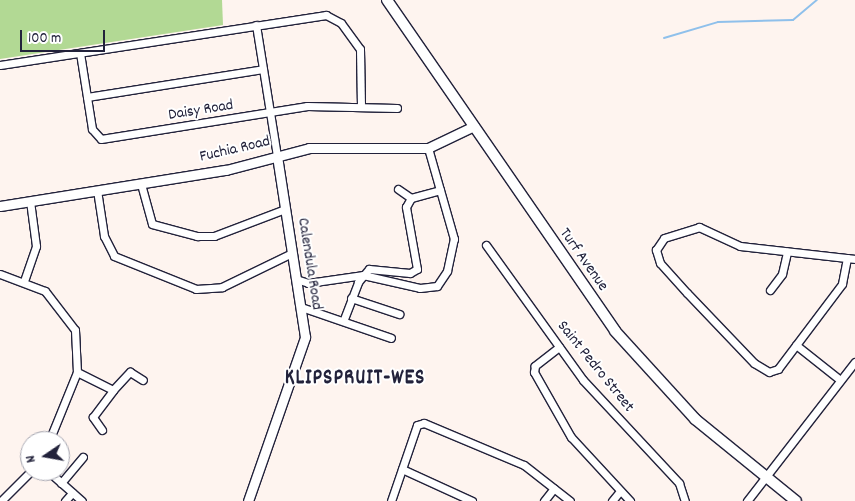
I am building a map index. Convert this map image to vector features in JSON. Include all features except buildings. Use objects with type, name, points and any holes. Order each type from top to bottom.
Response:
[{"type":"main road","name":"Turf Avenue","points":[[387,0],[593,300],[639,359],[695,419],[765,478],[796,501]]},
{"type":"street","points":[[0,65],[322,15],[338,21],[360,49],[361,107]]},
{"type":"street","name":"Calendula Road","points":[[248,501],[304,342],[301,306],[256,25]]},
{"type":"street","name":"Daisy Road","points":[[80,53],[93,132],[104,140],[270,114],[307,106],[397,108]]},
{"type":"street","points":[[87,97],[263,69]]},
{"type":"street","name":"Fuchia Road","points":[[0,206],[226,170],[316,148],[428,148],[474,126]]},
{"type":"street","points":[[296,279],[308,283],[363,275],[420,288],[442,282],[454,239],[428,148]]},
{"type":"street","points":[[141,184],[152,224],[197,236],[214,236],[285,209]]},
{"type":"street","points":[[398,189],[411,198]]},
{"type":"street","points":[[97,190],[104,236],[114,256],[196,289],[217,289],[292,253]]},
{"type":"street","points":[[344,319],[351,298],[363,275],[373,268],[416,271],[418,262],[406,206],[411,198],[440,190]]},
{"type":"street","points":[[24,281],[36,246],[30,201]]},
{"type":"street","points":[[847,258],[842,284],[778,369],[769,372],[760,368],[666,270],[656,250],[664,238],[699,226],[740,246],[787,252],[847,258],[855,259]]},
{"type":"street","name":"Saint Pedro Street","points":[[486,245],[588,386],[675,478],[684,492],[685,501]]},
{"type":"street","points":[[770,290],[782,274],[787,252]]},
{"type":"street","points":[[0,274],[24,281],[45,291],[73,324],[79,351],[77,372],[53,431]]},
{"type":"street","points":[[351,298],[399,314]]},
{"type":"street","points":[[301,306],[344,319],[391,338]]},
{"type":"street","points":[[796,345],[840,380]]},
{"type":"street","points":[[559,347],[534,366],[534,372],[571,437],[630,501]]},
{"type":"street","points":[[747,501],[855,362]]},
{"type":"street","points":[[77,372],[113,390]]},
{"type":"street","points":[[102,430],[93,417],[113,390],[130,372],[143,380]]},
{"type":"street","points":[[391,501],[417,425],[430,424],[472,440],[524,465],[570,501]]},
{"type":"street","points":[[82,501],[61,483],[83,458]]},
{"type":"street","points":[[402,469],[472,501]]},
{"type":"street","points":[[1,501],[13,493],[23,481]]},
{"type":"street","points":[[544,501],[554,488]]},
{"type":"street","points":[[612,501],[620,491]]},
{"type":"street","points":[[65,501],[72,493]]},
{"type":"green space","points":[[0,0],[222,0],[223,25],[0,59]]},
{"type":"waterway","points":[[664,38],[718,22],[793,20],[817,0]]},
{"type":"district","name":"KLIPSPRUIT-WES","points":[[355,379]]}]
